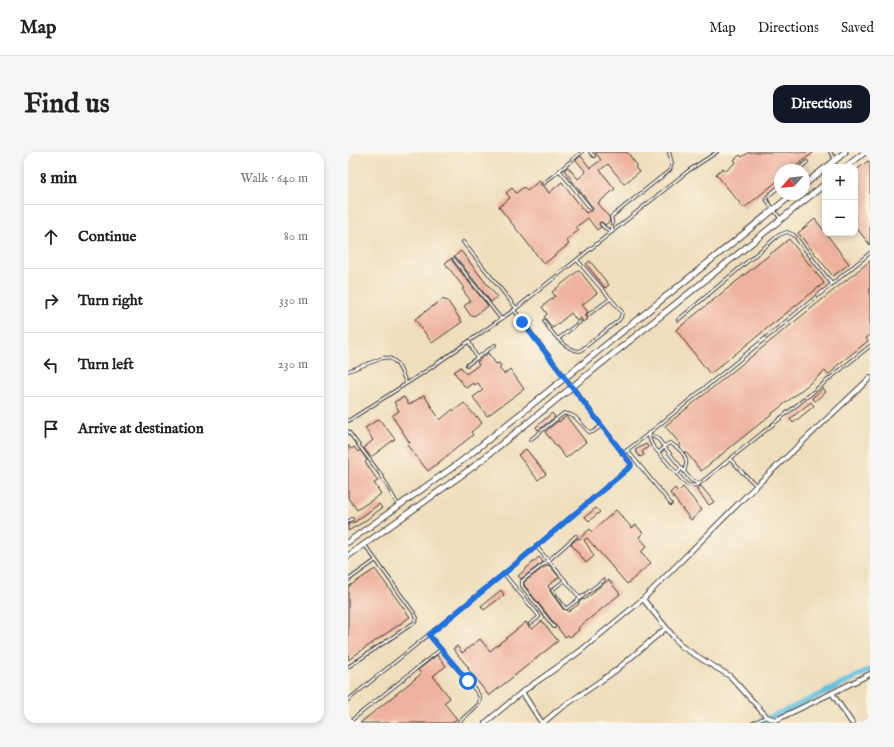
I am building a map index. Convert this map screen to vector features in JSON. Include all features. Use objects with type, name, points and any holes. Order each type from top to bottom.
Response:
[{"type":"street","points":[[831,164],[845,152]]},
{"type":"street","points":[[850,164],[865,152]]},
{"type":"street","points":[[810,180],[822,171]]},
{"type":"street","points":[[348,556],[473,467],[822,186]]},
{"type":"street","points":[[358,549],[350,540],[463,460],[786,200]]},
{"type":"street","points":[[485,723],[522,692],[579,652],[643,599],[755,485],[870,378]]},
{"type":"street","points":[[643,599],[681,646],[730,676],[772,719],[832,693],[870,674]]},
{"type":"street","points":[[522,692],[542,723],[615,671],[666,628]]},
{"type":"street","points":[[832,693],[852,723]]},
{"type":"lane","points":[[543,184],[582,152]]},
{"type":"lane","points":[[590,152],[594,156]]},
{"type":"lane","points":[[612,232],[611,217],[670,170],[672,163],[669,152]]},
{"type":"lane","points":[[348,421],[502,319],[688,171],[717,152]]},
{"type":"lane","points":[[830,152],[836,160]]},
{"type":"lane","points":[[559,170],[591,209]]},
{"type":"lane","points":[[774,191],[766,199],[781,219]]},
{"type":"lane","points":[[601,224],[612,232]]},
{"type":"lane","points":[[678,320],[779,235],[787,232],[794,235],[832,284]]},
{"type":"lane","points":[[463,242],[516,308]]},
{"type":"lane","points":[[622,454],[870,253]]},
{"type":"lane","points":[[454,259],[502,319]]},
{"type":"lane","points":[[544,321],[558,339],[569,348],[575,351],[580,351],[621,317],[622,312],[577,260]]},
{"type":"lane","points":[[588,315],[610,299]]},
{"type":"lane","points":[[348,700],[504,574],[631,466],[514,310]]},
{"type":"lane","points":[[558,339],[580,322]]},
{"type":"lane","points":[[469,342],[477,358]]},
{"type":"lane","points":[[467,365],[495,345]]},
{"type":"lane","points":[[648,434],[652,444],[686,484],[689,486],[699,484],[870,346]]},
{"type":"lane","points":[[348,371],[387,357],[396,362],[406,383]]},
{"type":"lane","points":[[530,440],[564,413],[575,417],[589,432],[593,432],[601,426]]},
{"type":"lane","points":[[348,431],[381,475],[398,506]]},
{"type":"lane","points":[[648,434],[658,438],[691,480],[699,484]]},
{"type":"lane","points":[[659,452],[664,446],[670,443],[676,447],[684,456],[686,462],[684,471]]},
{"type":"lane","points":[[627,450],[671,504]]},
{"type":"lane","points":[[730,459],[755,485]]},
{"type":"lane","points":[[677,474],[682,468]]},
{"type":"lane","points":[[348,522],[352,519]]},
{"type":"lane","points":[[554,627],[522,584],[522,581],[576,536]]},
{"type":"lane","points":[[348,667],[415,622],[417,618],[364,544]]},
{"type":"lane","points":[[536,546],[580,598]]},
{"type":"lane","points":[[348,580],[376,560]]},
{"type":"lane","points":[[504,574],[539,616],[530,624]]},
{"type":"lane","points":[[565,580],[552,590],[565,608],[568,608],[604,580]]},
{"type":"lane","points":[[429,635],[480,697],[479,704],[458,723]]},
{"type":"lane","points":[[348,723],[441,649]]},
{"type":"lane","points":[[753,723],[772,719]]},
{"type":"building","points":[[595,152],[627,152],[637,165],[635,167],[639,172],[624,184],[608,164],[600,170],[615,189],[598,203],[609,217],[610,221],[605,225],[600,222],[599,224],[601,227],[597,230],[588,218],[576,227],[579,230],[566,240],[569,244],[544,264],[499,207],[510,198],[506,193],[512,188],[516,193],[524,187],[527,191],[539,181],[549,193],[562,182],[586,213],[592,211],[593,208],[564,170],[568,167],[578,179],[586,172],[576,160],[581,156],[590,168],[601,160]]},
{"type":"building","points":[[749,152],[814,152],[799,164],[774,164],[774,184],[744,208],[716,174],[723,168],[726,171],[736,162],[734,160],[740,155],[742,157]]},
{"type":"building","points":[[868,161],[870,163],[870,245],[858,230],[858,169]]},
{"type":"building","points":[[815,219],[822,228],[822,236],[828,236],[849,264],[833,276],[798,233]]},
{"type":"building","points":[[789,239],[824,283],[710,374],[676,330]]},
{"type":"building","points":[[461,251],[497,297],[491,302],[456,257],[454,257]]},
{"type":"building","points":[[452,258],[452,261],[488,306],[474,316],[471,316],[464,306],[471,301],[462,289],[464,288],[445,263]]},
{"type":"building","points":[[590,261],[609,285],[605,288],[586,264]]},
{"type":"building","points":[[870,261],[870,335],[866,338],[868,341],[834,368],[835,369],[828,375],[825,371],[701,471],[686,452],[685,453],[679,446],[681,445],[665,426]]},
{"type":"building","points":[[579,270],[597,293],[582,305],[588,312],[585,315],[588,319],[583,322],[581,318],[577,321],[571,313],[553,328],[544,317],[547,314],[542,307],[555,296],[552,292]]},
{"type":"building","points":[[443,299],[446,301],[447,300],[462,322],[432,343],[415,319]]},
{"type":"building","points":[[488,353],[496,364],[499,363],[501,366],[499,368],[504,374],[510,369],[524,389],[487,416],[473,397],[483,390],[478,383],[474,385],[473,383],[466,388],[454,372],[461,367],[466,374],[479,365],[477,362]]},
{"type":"building","points":[[823,388],[826,392],[815,401],[812,398]]},
{"type":"building","points":[[424,395],[440,420],[453,409],[454,411],[464,403],[482,423],[471,432],[473,435],[428,471],[407,445],[410,443],[392,416],[399,411],[394,402],[404,397],[409,405]]},
{"type":"building","points":[[811,402],[814,406],[793,423],[790,419]]},
{"type":"building","points":[[552,413],[555,417],[538,430],[536,427]]},
{"type":"building","points":[[566,416],[586,442],[566,458],[545,432]]},
{"type":"building","points":[[379,419],[395,439],[371,457],[364,448],[373,440],[365,428]]},
{"type":"building","points":[[646,444],[648,447],[642,452],[644,455],[640,457],[635,450]]},
{"type":"building","points":[[348,445],[351,449],[354,447],[358,452],[360,450],[367,460],[365,462],[378,481],[374,483],[381,494],[357,510],[348,498]]},
{"type":"building","points":[[526,449],[546,474],[538,480],[518,455]]},
{"type":"building","points":[[701,486],[714,502],[709,505],[696,489]]},
{"type":"building","points":[[683,487],[702,510],[691,520],[670,493],[675,488],[678,492]]},
{"type":"building","points":[[379,504],[382,508],[362,523],[348,531],[348,524],[355,522]]},
{"type":"building","points":[[596,508],[600,512],[589,521],[585,517]]},
{"type":"building","points":[[616,510],[632,528],[636,525],[643,533],[639,537],[647,546],[641,552],[651,563],[627,584],[587,538],[584,540],[594,556],[586,563],[571,544],[590,529],[592,532]]},
{"type":"building","points":[[539,557],[543,562],[521,579],[518,576]]},
{"type":"building","points":[[549,565],[559,577],[548,586],[550,591],[563,609],[567,610],[568,612],[609,580],[620,594],[578,628],[579,630],[570,637],[568,635],[565,637],[524,585],[524,582]]},
{"type":"building","points":[[375,569],[410,617],[348,660],[348,587]]},
{"type":"building","points":[[501,590],[504,595],[484,610],[481,606]]},
{"type":"building","points":[[542,621],[558,641],[489,696],[453,649],[457,646],[462,653],[480,639],[490,651],[526,622],[532,629]]},
{"type":"building","points":[[437,655],[446,666],[433,676],[450,698],[444,703],[457,719],[452,723],[360,723],[421,674],[418,670]]},
{"type":"waterway","points":[[758,723],[820,695],[870,670]]},
{"type":"route","points":[[468,681],[429,635],[631,466],[631,464],[522,322]]}]
